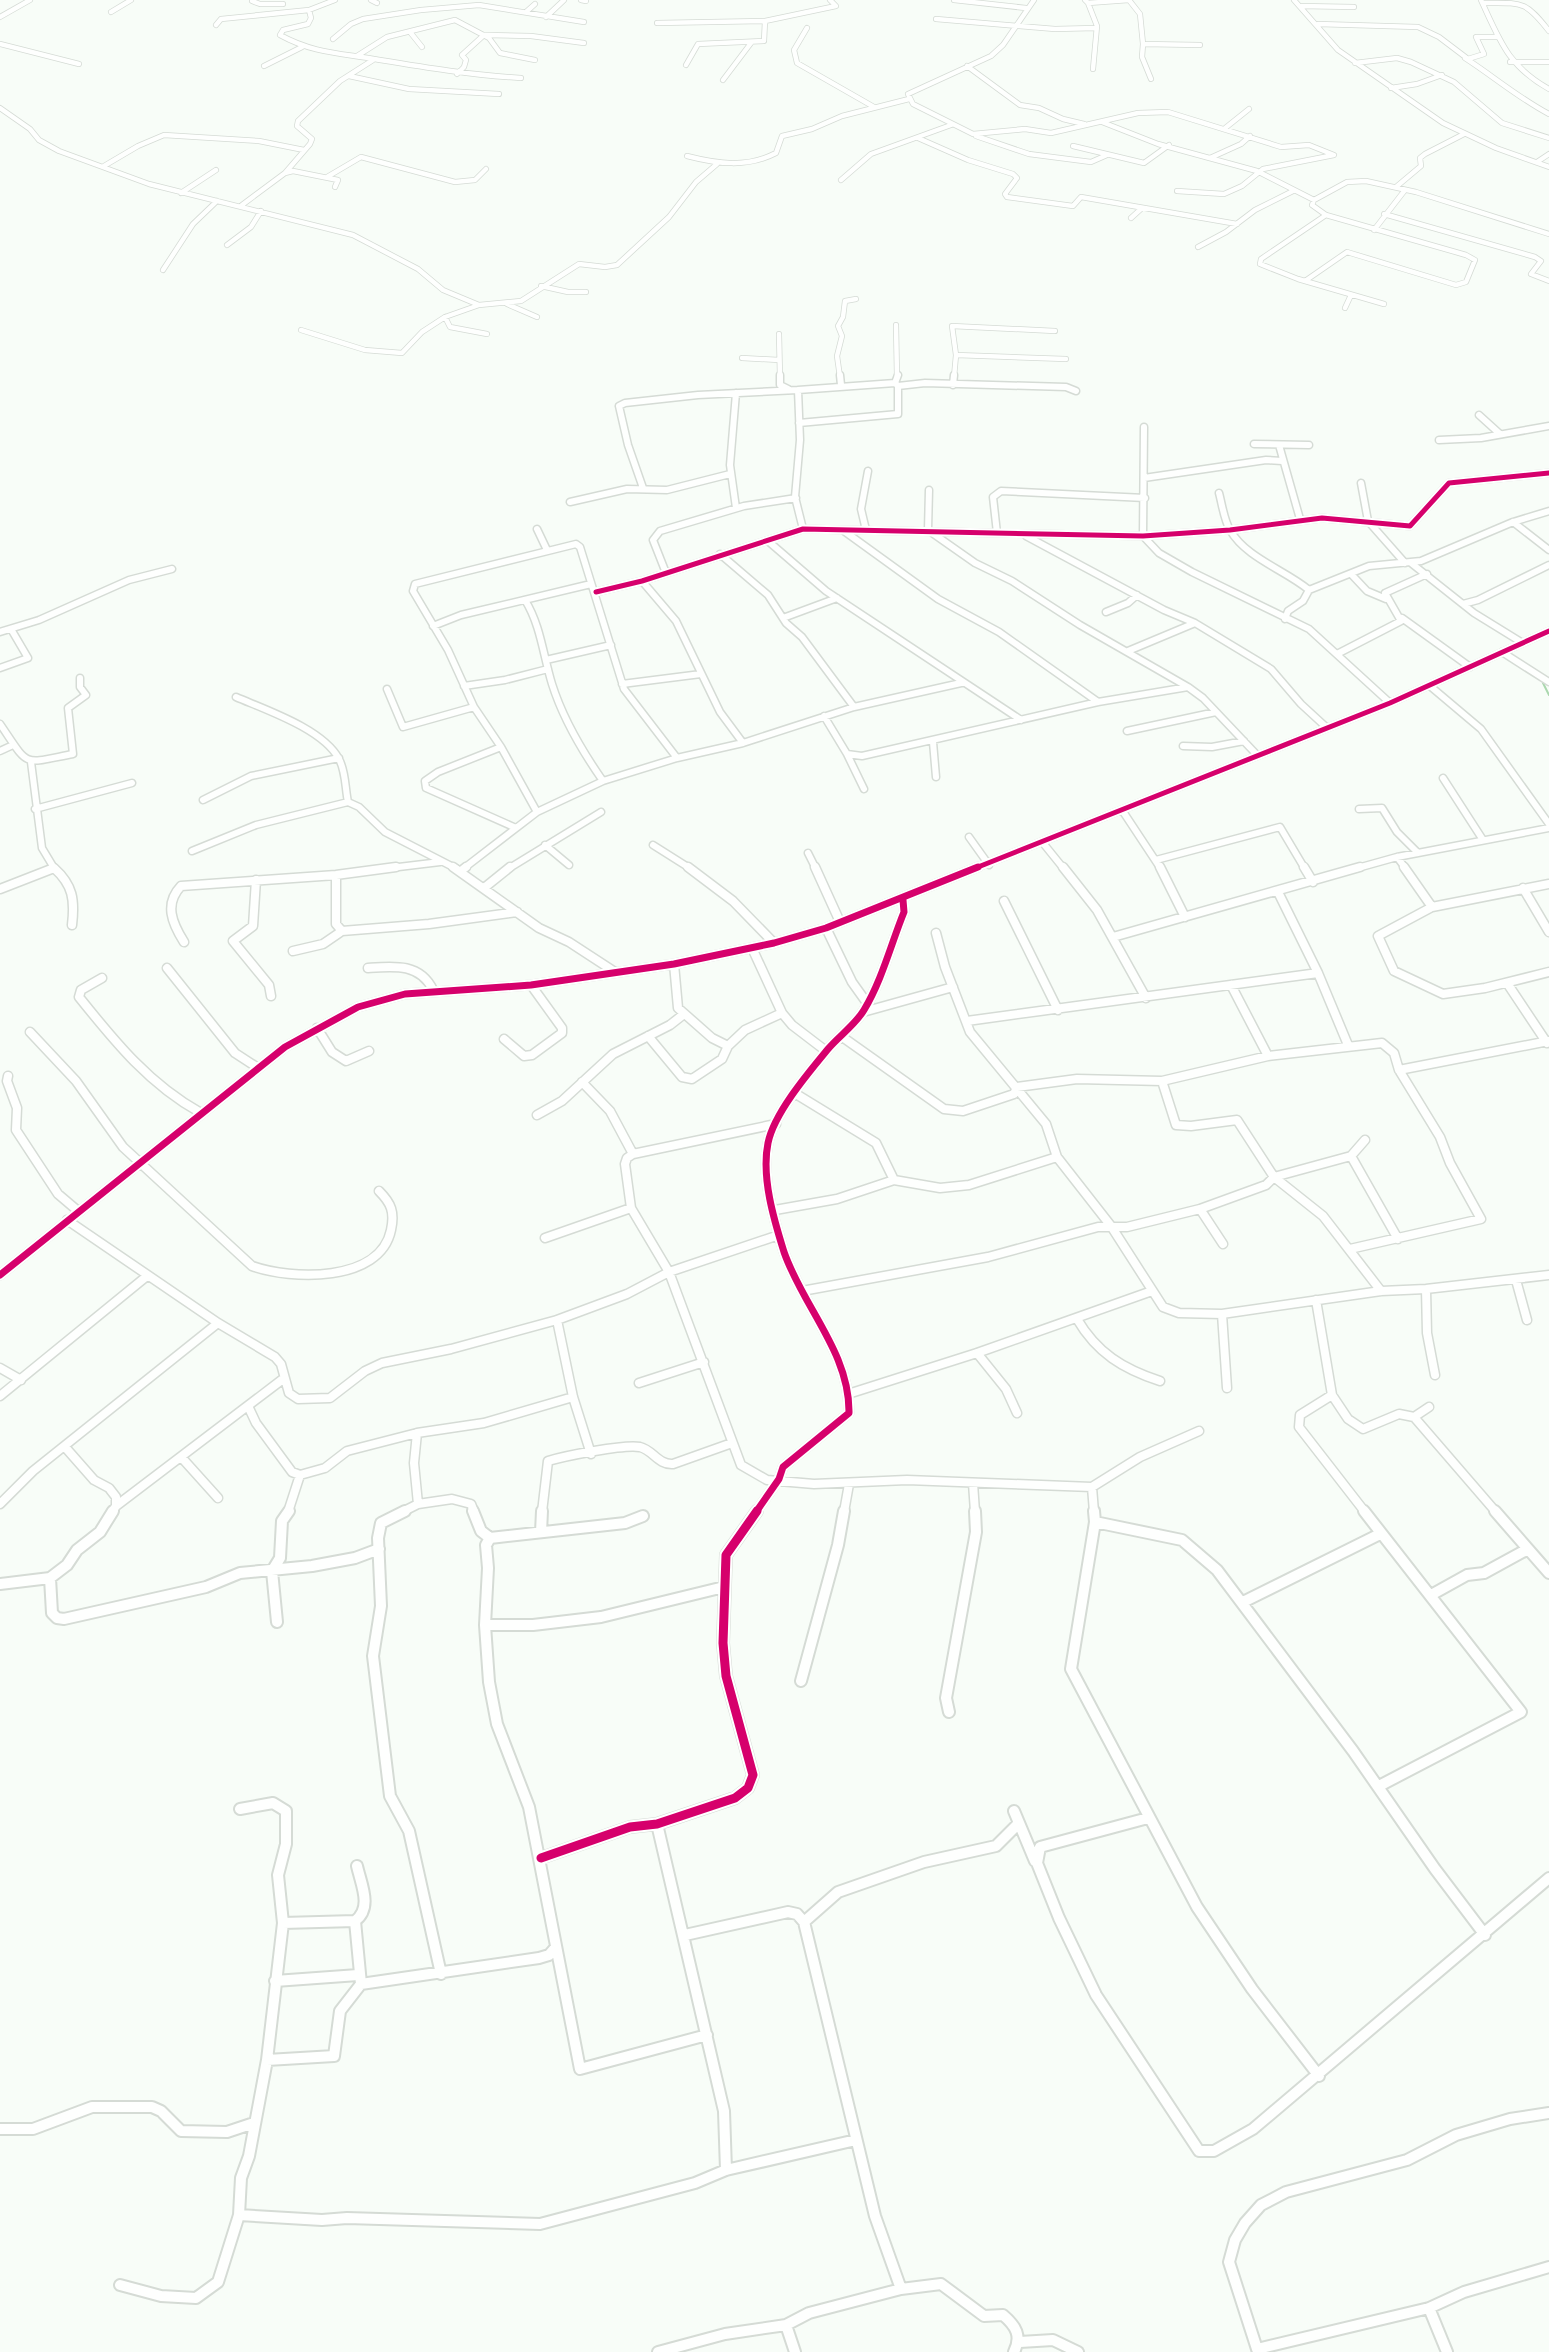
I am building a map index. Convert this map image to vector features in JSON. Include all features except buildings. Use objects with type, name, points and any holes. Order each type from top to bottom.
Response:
[{"type":"street","points":[[0,17],[30,0]]},
{"type":"street","points":[[111,12],[131,0]]},
{"type":"street","points":[[216,25],[217,21],[226,18],[309,10],[335,0]]},
{"type":"street","points":[[371,0],[377,3]]},
{"type":"street","points":[[546,17],[564,0]]},
{"type":"street","points":[[581,0],[586,1]]},
{"type":"street","points":[[657,23],[765,21],[836,6],[830,0]]},
{"type":"street","points":[[954,0],[996,2],[1026,8]]},
{"type":"street","points":[[1034,0],[1003,45],[991,56],[913,91],[908,94],[909,99],[920,109],[951,125],[1029,154],[1091,162],[1107,155]]},
{"type":"street","points":[[1087,1],[1129,0],[1140,14],[1142,57],[1151,79]]},
{"type":"street","points":[[1294,0],[1318,24],[1327,40],[1390,88],[1464,134],[1549,167]]},
{"type":"street","points":[[252,1],[260,4],[284,2],[284,12]]},
{"type":"street","points":[[1087,1],[1095,12],[1098,37],[1093,69]]},
{"type":"street","points":[[1549,31],[1532,8],[1482,1],[1510,62],[1522,74],[1549,89]]},
{"type":"street","points":[[333,39],[358,20],[450,3],[487,5],[497,10],[584,22]]},
{"type":"street","points":[[450,3],[455,20]]},
{"type":"street","points":[[526,12],[535,4]]},
{"type":"street","points":[[1300,6],[1354,7]]},
{"type":"street","points":[[309,10],[311,18],[308,24],[283,30],[279,34],[302,47],[329,54],[357,56],[457,74],[520,78]]},
{"type":"street","points":[[936,19],[1016,26],[1096,28]]},
{"type":"street","points":[[357,56],[387,37],[455,20],[484,35],[500,53],[535,60]]},
{"type":"street","points":[[686,65],[698,44],[724,41],[751,43],[765,39],[765,21]]},
{"type":"street","points":[[1318,24],[1410,26],[1436,36],[1533,106],[1549,114]]},
{"type":"street","points":[[807,28],[794,50],[797,63],[874,107]]},
{"type":"street","points":[[410,32],[422,47]]},
{"type":"street","points":[[457,74],[464,67],[466,60],[462,55],[484,35],[531,36],[584,43]]},
{"type":"street","points":[[1436,36],[1468,59],[1484,54],[1476,37],[1498,37]]},
{"type":"street","points":[[723,80],[751,43]]},
{"type":"street","points":[[0,44],[79,64]]},
{"type":"street","points":[[1143,44],[1200,45]]},
{"type":"street","points":[[264,66],[302,47]]},
{"type":"street","points":[[317,60],[329,54]]},
{"type":"street","points":[[1355,63],[1398,58],[1442,75],[1502,123],[1549,138]]},
{"type":"street","points":[[242,205],[289,171],[312,139],[297,126],[298,121],[318,100],[373,60]]},
{"type":"street","points":[[1510,62],[1549,62]]},
{"type":"street","points":[[967,66],[987,79],[995,89],[1022,106],[1039,108],[1063,119],[1084,124]]},
{"type":"street","points":[[1390,88],[1442,75]]},
{"type":"street","points":[[349,76],[409,89],[499,94]]},
{"type":"street","points":[[687,156],[717,163],[741,164],[773,155],[782,136],[874,107],[909,99]]},
{"type":"street","points":[[0,108],[50,146],[178,193],[242,205],[353,234],[418,269],[443,290],[479,305]]},
{"type":"street","points":[[1224,129],[1249,108]]},
{"type":"street","points":[[973,134],[1024,129],[1051,133],[1138,113],[1168,112],[1281,146],[1310,145],[1330,151],[1334,155],[1273,166],[1259,172],[1258,176],[1223,197],[1177,191]]},
{"type":"street","points":[[1102,122],[1133,136],[1259,172],[1314,200]]},
{"type":"street","points":[[841,180],[872,154],[951,125]]},
{"type":"street","points":[[1396,187],[1421,166],[1420,158],[1424,153],[1464,134]]},
{"type":"street","points":[[104,166],[138,146],[164,135],[259,141],[304,150]]},
{"type":"street","points":[[1210,159],[1241,144],[1250,136]]},
{"type":"street","points":[[918,138],[968,160],[1013,174],[1017,178],[1005,194],[1007,197],[1062,206],[1073,206],[1081,197],[1237,224]]},
{"type":"street","points":[[1073,146],[1144,163],[1150,162],[1169,145]]},
{"type":"street","points":[[1538,162],[1549,154]]},
{"type":"street","points":[[327,177],[361,157],[456,182],[475,180],[486,169]]},
{"type":"street","points":[[301,330],[370,350],[397,354],[406,351],[429,327],[445,317],[479,305],[508,304],[521,300],[579,264],[605,267],[621,262],[668,217],[696,182],[717,163]]},
{"type":"street","points":[[178,193],[192,188],[216,170]]},
{"type":"street","points":[[289,171],[339,181],[335,187]]},
{"type":"street","points":[[1305,281],[1347,252],[1441,282],[1456,285],[1466,282],[1475,260],[1472,257],[1326,215],[1311,205],[1314,200],[1355,180],[1396,187],[1549,234]]},
{"type":"street","points":[[1374,230],[1405,190]]},
{"type":"street","points":[[1198,247],[1255,210],[1293,191]]},
{"type":"street","points":[[163,270],[193,224],[216,201]]},
{"type":"street","points":[[1131,218],[1142,208]]},
{"type":"street","points":[[226,245],[251,227],[261,211]]},
{"type":"street","points":[[1384,214],[1535,257],[1541,261],[1531,274],[1549,281]]},
{"type":"street","points":[[1326,215],[1261,259],[1260,264],[1305,281],[1384,304]]},
{"type":"street","points":[[541,286],[568,292],[586,292]]},
{"type":"street","points":[[1345,308],[1351,295]]},
{"type":"street","points":[[841,385],[837,356],[842,336],[839,324],[844,317],[845,301],[856,299]]},
{"type":"street","points":[[508,304],[537,317]]},
{"type":"street","points":[[445,317],[450,327],[487,334]]},
{"type":"street","points":[[953,384],[956,355],[951,334],[955,324],[1055,331]]},
{"type":"street","points":[[799,423],[898,414],[896,325]]},
{"type":"street","points":[[779,334],[780,385],[782,389],[798,390]]},
{"type":"street","points":[[956,355],[1066,359]]},
{"type":"street","points":[[742,358],[779,360]]},
{"type":"street","points":[[643,488],[628,445],[619,406],[632,402],[841,385],[925,383],[1066,387],[1076,391]]},
{"type":"street","points":[[798,390],[796,498],[798,521],[803,529]]},
{"type":"street","points":[[736,393],[730,437],[730,474],[736,509]]},
{"type":"street","points":[[1479,415],[1500,434]]},
{"type":"street","points":[[1439,440],[1549,426]]},
{"type":"street","points":[[1144,427],[1143,536],[1159,553],[1192,572],[1309,629],[1339,653],[1390,703]]},
{"type":"street","points":[[1254,444],[1309,444]]},
{"type":"street","points":[[1279,445],[1300,519]]},
{"type":"street","points":[[1144,478],[1266,460],[1282,461]]},
{"type":"street","points":[[866,530],[863,525],[863,495],[868,471]]},
{"type":"street","points":[[596,592],[642,581],[803,529],[1143,536],[1230,530],[1300,519],[1368,521],[1410,526],[1417,523],[1423,511],[1449,483],[1549,472]]},
{"type":"street","points":[[570,502],[624,489],[643,488],[657,492],[730,474]]},
{"type":"street","points":[[1361,483],[1368,521],[1387,546],[1414,563],[1463,604],[1521,642]]},
{"type":"street","points":[[928,530],[929,490]]},
{"type":"street","points":[[997,533],[993,497],[1001,491],[1145,498]]},
{"type":"street","points":[[1219,492],[1230,530],[1250,552],[1292,576],[1309,590]]},
{"type":"street","points":[[666,573],[654,536],[660,531],[736,509],[783,498],[796,498]]},
{"type":"street","points":[[1285,619],[1288,611],[1303,601],[1309,590],[1369,566],[1414,563],[1513,522],[1549,511]]},
{"type":"street","points":[[1513,522],[1549,550]]},
{"type":"street","points":[[537,529],[547,550]]},
{"type":"street","points":[[928,530],[975,563],[1012,581],[1080,625],[1188,687],[1203,698],[1257,755]]},
{"type":"street","points":[[844,531],[938,599],[999,632],[1098,702]]},
{"type":"street","points":[[1023,534],[1195,623],[1271,669],[1300,704],[1326,727]]},
{"type":"street","points":[[768,541],[837,598],[961,683],[1021,720]]},
{"type":"street","points":[[537,812],[501,747],[474,707],[426,608],[414,591],[415,584],[547,550],[570,545],[580,547],[596,592],[622,684],[650,726],[677,758]]},
{"type":"street","points":[[720,554],[768,595],[783,618],[802,637],[854,707]]},
{"type":"street","points":[[1463,604],[1479,600],[1549,565]]},
{"type":"street","points":[[0,632],[39,620],[129,580],[172,569]]},
{"type":"street","points":[[1386,599],[1388,591],[1408,583],[1413,577],[1427,574]]},
{"type":"street","points":[[1352,575],[1367,591],[1386,599],[1402,618],[1469,667]]},
{"type":"street","points":[[642,581],[676,621],[720,712],[743,743]]},
{"type":"street","points":[[433,626],[461,615],[592,584]]},
{"type":"street","points":[[1106,612],[1128,603],[1137,595]]},
{"type":"street","points":[[783,618],[837,598]]},
{"type":"street","points":[[525,600],[541,633],[552,685],[579,747],[603,781]]},
{"type":"street","points":[[1339,653],[1402,618]]},
{"type":"street","points":[[1128,651],[1195,623]]},
{"type":"street","points":[[0,668],[28,658],[11,629]]},
{"type":"street","points":[[2,1268],[285,1047],[358,1007],[405,994],[433,990],[531,985],[674,964],[775,943],[826,928],[903,900],[1390,703],[1549,631]]},
{"type":"street","points":[[546,660],[611,645]]},
{"type":"street","points":[[1503,652],[1549,682]]},
{"type":"street","points":[[464,686],[505,680],[548,669]]},
{"type":"street","points":[[622,684],[701,674]]},
{"type":"street","points":[[31,762],[73,754],[68,708],[86,695],[80,687],[79,678]]},
{"type":"street","points":[[461,871],[537,812],[603,781],[677,758],[743,743],[854,707],[961,683]]},
{"type":"street","points":[[1113,937],[1398,857],[1549,826],[1481,729],[1430,686]]},
{"type":"street","points":[[848,754],[862,756],[933,742],[1098,702],[1188,687]]},
{"type":"street","points":[[387,689],[403,727],[474,707]]},
{"type":"street","points":[[236,697],[291,720],[331,749],[339,758],[348,802]]},
{"type":"street","points":[[1127,732],[1216,712]]},
{"type":"street","points":[[824,716],[848,754],[864,789]]},
{"type":"street","points":[[0,724],[13,745],[31,762],[42,848],[72,888],[72,925]]},
{"type":"street","points":[[1183,746],[1212,747],[1244,741]]},
{"type":"street","points":[[933,742],[936,778]]},
{"type":"street","points":[[0,751],[13,745]]},
{"type":"street","points":[[501,747],[438,772],[425,781],[426,788],[516,828]]},
{"type":"street","points":[[203,800],[219,788],[247,777],[339,758]]},
{"type":"street","points":[[1443,778],[1483,840]]},
{"type":"street","points":[[35,809],[132,783]]},
{"type":"street","points":[[192,851],[256,825],[348,802],[359,807],[385,832],[461,871],[539,928],[602,962],[614,972]]},
{"type":"street","points":[[1359,809],[1382,808],[1396,832],[1418,853]]},
{"type":"street","points":[[1122,810],[1156,860],[1185,917]]},
{"type":"street","points":[[484,888],[520,860],[601,812]]},
{"type":"street","points":[[1156,860],[1280,828],[1312,882]]},
{"type":"street","points":[[969,837],[989,865]]},
{"type":"street","points":[[1043,843],[1080,886],[1113,937],[1146,998]]},
{"type":"street","points":[[545,845],[569,865]]},
{"type":"street","points":[[653,845],[730,896],[775,943]]},
{"type":"street","points":[[808,853],[840,922]]},
{"type":"street","points":[[1398,857],[1432,907]]},
{"type":"street","points":[[184,942],[171,920],[172,904],[176,890],[191,884],[336,875],[440,862]]},
{"type":"street","points":[[0,889],[54,867]]},
{"type":"street","points":[[336,875],[336,924],[342,931]]},
{"type":"street","points":[[256,880],[253,926],[233,941],[269,985],[271,996]]},
{"type":"street","points":[[1549,884],[1432,907],[1378,936],[1394,971],[1443,994],[1507,983],[1549,972]]},
{"type":"street","points":[[1524,888],[1549,932]]},
{"type":"street","points":[[1278,891],[1318,973],[1348,1045]]},
{"type":"street","points":[[541,1858],[630,1827],[657,1824],[735,1798],[748,1788],[753,1775],[726,1676],[726,1555],[779,1479],[783,1467],[849,1413],[851,1403],[834,1352],[802,1291],[779,1236],[766,1162],[769,1139],[776,1124],[826,1051],[863,1012],[904,912],[903,900]]},
{"type":"street","points":[[1004,901],[1058,1010]]},
{"type":"street","points":[[293,951],[323,944],[342,931],[429,924],[517,912]]},
{"type":"street","points":[[1539,918],[1549,917]]},
{"type":"street","points":[[826,928],[852,982],[867,1003]]},
{"type":"street","points":[[936,933],[970,1032],[1046,1125],[1057,1157],[1111,1226],[1163,1307],[1179,1313],[1222,1314],[1381,1291],[1426,1289],[1549,1275]]},
{"type":"street","points":[[752,948],[782,1013],[792,1025],[826,1051]]},
{"type":"street","points":[[674,964],[678,1009],[712,1038],[728,1046]]},
{"type":"street","points":[[167,968],[235,1053],[258,1068]]},
{"type":"street","points":[[368,968],[413,968],[425,975],[433,990]]},
{"type":"street","points":[[967,1021],[1318,973]]},
{"type":"street","points":[[102,978],[81,990],[79,997],[148,1078],[177,1102],[201,1114]]},
{"type":"street","points":[[1399,1070],[1548,1043],[1507,983]]},
{"type":"street","points":[[504,1039],[524,1056],[532,1055],[562,1033],[562,1028],[531,985]]},
{"type":"street","points":[[1231,985],[1268,1056]]},
{"type":"street","points":[[863,1012],[953,987]]},
{"type":"street","points":[[648,1036],[682,1077],[688,1079],[722,1059],[728,1046],[745,1030],[782,1013]]},
{"type":"street","points":[[537,1115],[562,1101],[613,1054],[684,1014]]},
{"type":"street","points":[[317,1028],[332,1052],[346,1060],[358,1058],[369,1051]]},
{"type":"street","points":[[30,1032],[76,1081],[114,1137],[252,1266],[272,1273],[300,1275],[347,1271],[372,1259],[389,1240],[394,1217],[390,1202],[379,1191]]},
{"type":"street","points":[[841,1036],[944,1109],[963,1111],[1014,1094],[1017,1087]]},
{"type":"street","points":[[1017,1087],[1077,1079],[1162,1081],[1268,1056],[1348,1045],[1388,1046],[1394,1053],[1399,1070],[1440,1137],[1450,1163],[1481,1219],[1350,1249]]},
{"type":"street","points":[[5,1080],[17,1108],[16,1130],[58,1194],[78,1211]]},
{"type":"street","points":[[1162,1081],[1176,1125],[1184,1128],[1224,1119],[1237,1120],[1274,1177],[1323,1216],[1381,1291]]},
{"type":"street","points":[[583,1082],[610,1111],[633,1154]]},
{"type":"street","points":[[796,1094],[876,1143],[894,1180]]},
{"type":"street","points":[[776,1124],[633,1154],[627,1158],[625,1164],[631,1208],[669,1272],[741,1465],[767,1480],[814,1484],[907,1480],[1092,1487],[1140,1457],[1199,1431]]},
{"type":"street","points":[[802,1291],[988,1257],[1098,1227],[1127,1227],[1200,1209],[1266,1185],[1274,1177],[1350,1156],[1366,1140]]},
{"type":"street","points":[[1350,1156],[1398,1239]]},
{"type":"street","points":[[775,1210],[837,1199],[894,1180],[940,1188],[969,1185],[1057,1157]]},
{"type":"street","points":[[545,1238],[631,1208]]},
{"type":"street","points":[[1200,1209],[1223,1244]]},
{"type":"street","points":[[66,1220],[146,1276],[275,1357],[281,1364],[289,1393],[298,1399],[330,1398],[365,1371],[382,1363],[451,1349],[557,1320],[627,1294],[669,1272],[779,1236]]},
{"type":"street","points":[[0,1396],[146,1276]]},
{"type":"street","points":[[1517,1280],[1527,1320]]},
{"type":"street","points":[[1426,1289],[1427,1333],[1435,1376]]},
{"type":"street","points":[[849,1394],[977,1353],[1152,1291]]},
{"type":"street","points":[[1316,1300],[1332,1395],[1341,1412],[1355,1426],[1363,1429],[1399,1414],[1414,1417],[1549,1573]]},
{"type":"street","points":[[1222,1314],[1227,1388]]},
{"type":"street","points":[[1077,1319],[1087,1338],[1106,1358],[1127,1371],[1160,1381]]},
{"type":"street","points":[[557,1320],[573,1397],[591,1454]]},
{"type":"street","points":[[1,1500],[96,1419],[218,1323]]},
{"type":"street","points":[[977,1353],[1006,1389],[1017,1413]]},
{"type":"street","points":[[639,1383],[704,1362]]},
{"type":"street","points":[[0,1368],[21,1380]]},
{"type":"street","points":[[0,1584],[50,1578],[67,1565],[77,1550],[100,1532],[116,1506],[283,1379]]},
{"type":"street","points":[[1332,1395],[1300,1415],[1299,1427],[1521,1712],[1378,1786]]},
{"type":"street","points":[[248,1406],[256,1423],[292,1472],[300,1475],[325,1468],[347,1451],[417,1433],[484,1423],[573,1397]]},
{"type":"street","points":[[1414,1417],[1429,1407]]},
{"type":"street","points":[[417,1433],[414,1464],[418,1504]]},
{"type":"street","points":[[541,1532],[542,1495],[548,1461],[639,1447],[669,1464],[732,1443]]},
{"type":"street","points":[[65,1447],[94,1480],[109,1488],[116,1497],[116,1506]]},
{"type":"street","points":[[182,1458],[218,1497]]},
{"type":"street","points":[[277,1622],[272,1571],[280,1558],[282,1521],[292,1507],[300,1475]]},
{"type":"street","points":[[949,1712],[946,1698],[951,1658],[976,1532],[973,1483]]},
{"type":"street","points":[[801,1681],[838,1545],[849,1484]]},
{"type":"street","points":[[1092,1487],[1095,1522],[1071,1669],[1197,1907],[1252,1989],[1319,2076]]},
{"type":"street","points":[[441,1974],[409,1831],[390,1796],[373,1656],[381,1606],[381,1523],[418,1504],[452,1499],[471,1504],[481,1531],[490,1538],[625,1523],[643,1516]]},
{"type":"street","points":[[1095,1522],[1182,1539],[1202,1554],[1243,1602],[1485,1935]]},
{"type":"street","points":[[1243,1602],[1380,1534]]},
{"type":"street","points":[[490,1538],[486,1545],[488,1568],[485,1625],[489,1682],[497,1724],[529,1807],[541,1858],[580,2069],[707,2035]]},
{"type":"street","points":[[50,1578],[52,1613],[57,1618],[64,1619],[206,1587],[240,1573],[272,1571],[355,1558],[379,1549]]},
{"type":"street","points":[[1431,1595],[1467,1575],[1484,1573],[1528,1549]]},
{"type":"street","points":[[485,1625],[533,1625],[601,1618],[724,1587]]},
{"type":"street","points":[[120,2285],[161,2296],[196,2298],[219,2282],[239,2216],[241,2178],[249,2156],[267,2060],[283,1923],[278,1875],[286,1844],[286,1811],[273,1802],[240,1809]]},
{"type":"street","points":[[1014,1811],[1059,1919],[1096,1995],[1199,2151],[1214,2151],[1252,2129],[1319,2076],[1549,1878]]},
{"type":"street","points":[[1037,1863],[1040,1847],[1148,1818]]},
{"type":"street","points":[[804,1922],[838,1892],[925,1862],[996,1846],[1019,1823]]},
{"type":"street","points":[[657,1824],[724,2111],[726,2170]]},
{"type":"street","points":[[283,1923],[355,1921],[362,1916],[366,1904],[357,1866]]},
{"type":"street","points":[[685,1935],[788,1912],[797,1914],[804,1922],[875,2216],[901,2289]]},
{"type":"street","points":[[267,2060],[334,2056],[340,2011],[359,1980],[355,1921]]},
{"type":"street","points":[[275,1981],[359,1980],[441,1974],[539,1958],[548,1955],[556,1947]]},
{"type":"street","points":[[0,2129],[33,2129],[92,2107],[152,2107],[161,2111],[181,2131],[227,2132],[254,2123]]},
{"type":"street","points":[[1549,2113],[1510,2119],[1456,2135],[1407,2160],[1286,2192],[1261,2205],[1245,2223],[1235,2240],[1229,2262],[1257,2349],[1429,2308],[1464,2292],[1549,2267]]},
{"type":"street","points":[[239,2216],[322,2221],[347,2218],[493,2225],[540,2224],[695,2183],[726,2170],[856,2140]]},
{"type":"street","points":[[658,2352],[725,2334],[786,2325],[809,2313],[933,2283],[941,2284],[984,2316],[1003,2315],[1015,2325],[1017,2347],[1053,2340],[1078,2352]]},
{"type":"street","points":[[1429,2308],[1447,2352]]},
{"type":"street","points":[[786,2325],[795,2352]]},
{"type":"waterway","points":[[1543,683],[1549,695]]},
{"type":"cycle path","points":[[596,592],[642,581],[803,529],[1143,536],[1230,530],[1322,518],[1410,526],[1449,483],[1549,473]]},
{"type":"cycle path","points":[[0,1275],[285,1047],[358,1007],[405,994],[531,985],[674,964],[774,943],[826,928],[1390,703],[1549,631]]},
{"type":"cycle path","points":[[541,1858],[630,1827],[657,1824],[735,1798],[748,1788],[753,1775],[726,1676],[723,1643],[726,1555],[779,1479],[783,1467],[849,1413],[849,1398],[838,1360],[790,1267],[780,1239],[769,1189],[768,1143],[777,1122],[803,1081],[864,1010],[904,912],[903,900]]}]
